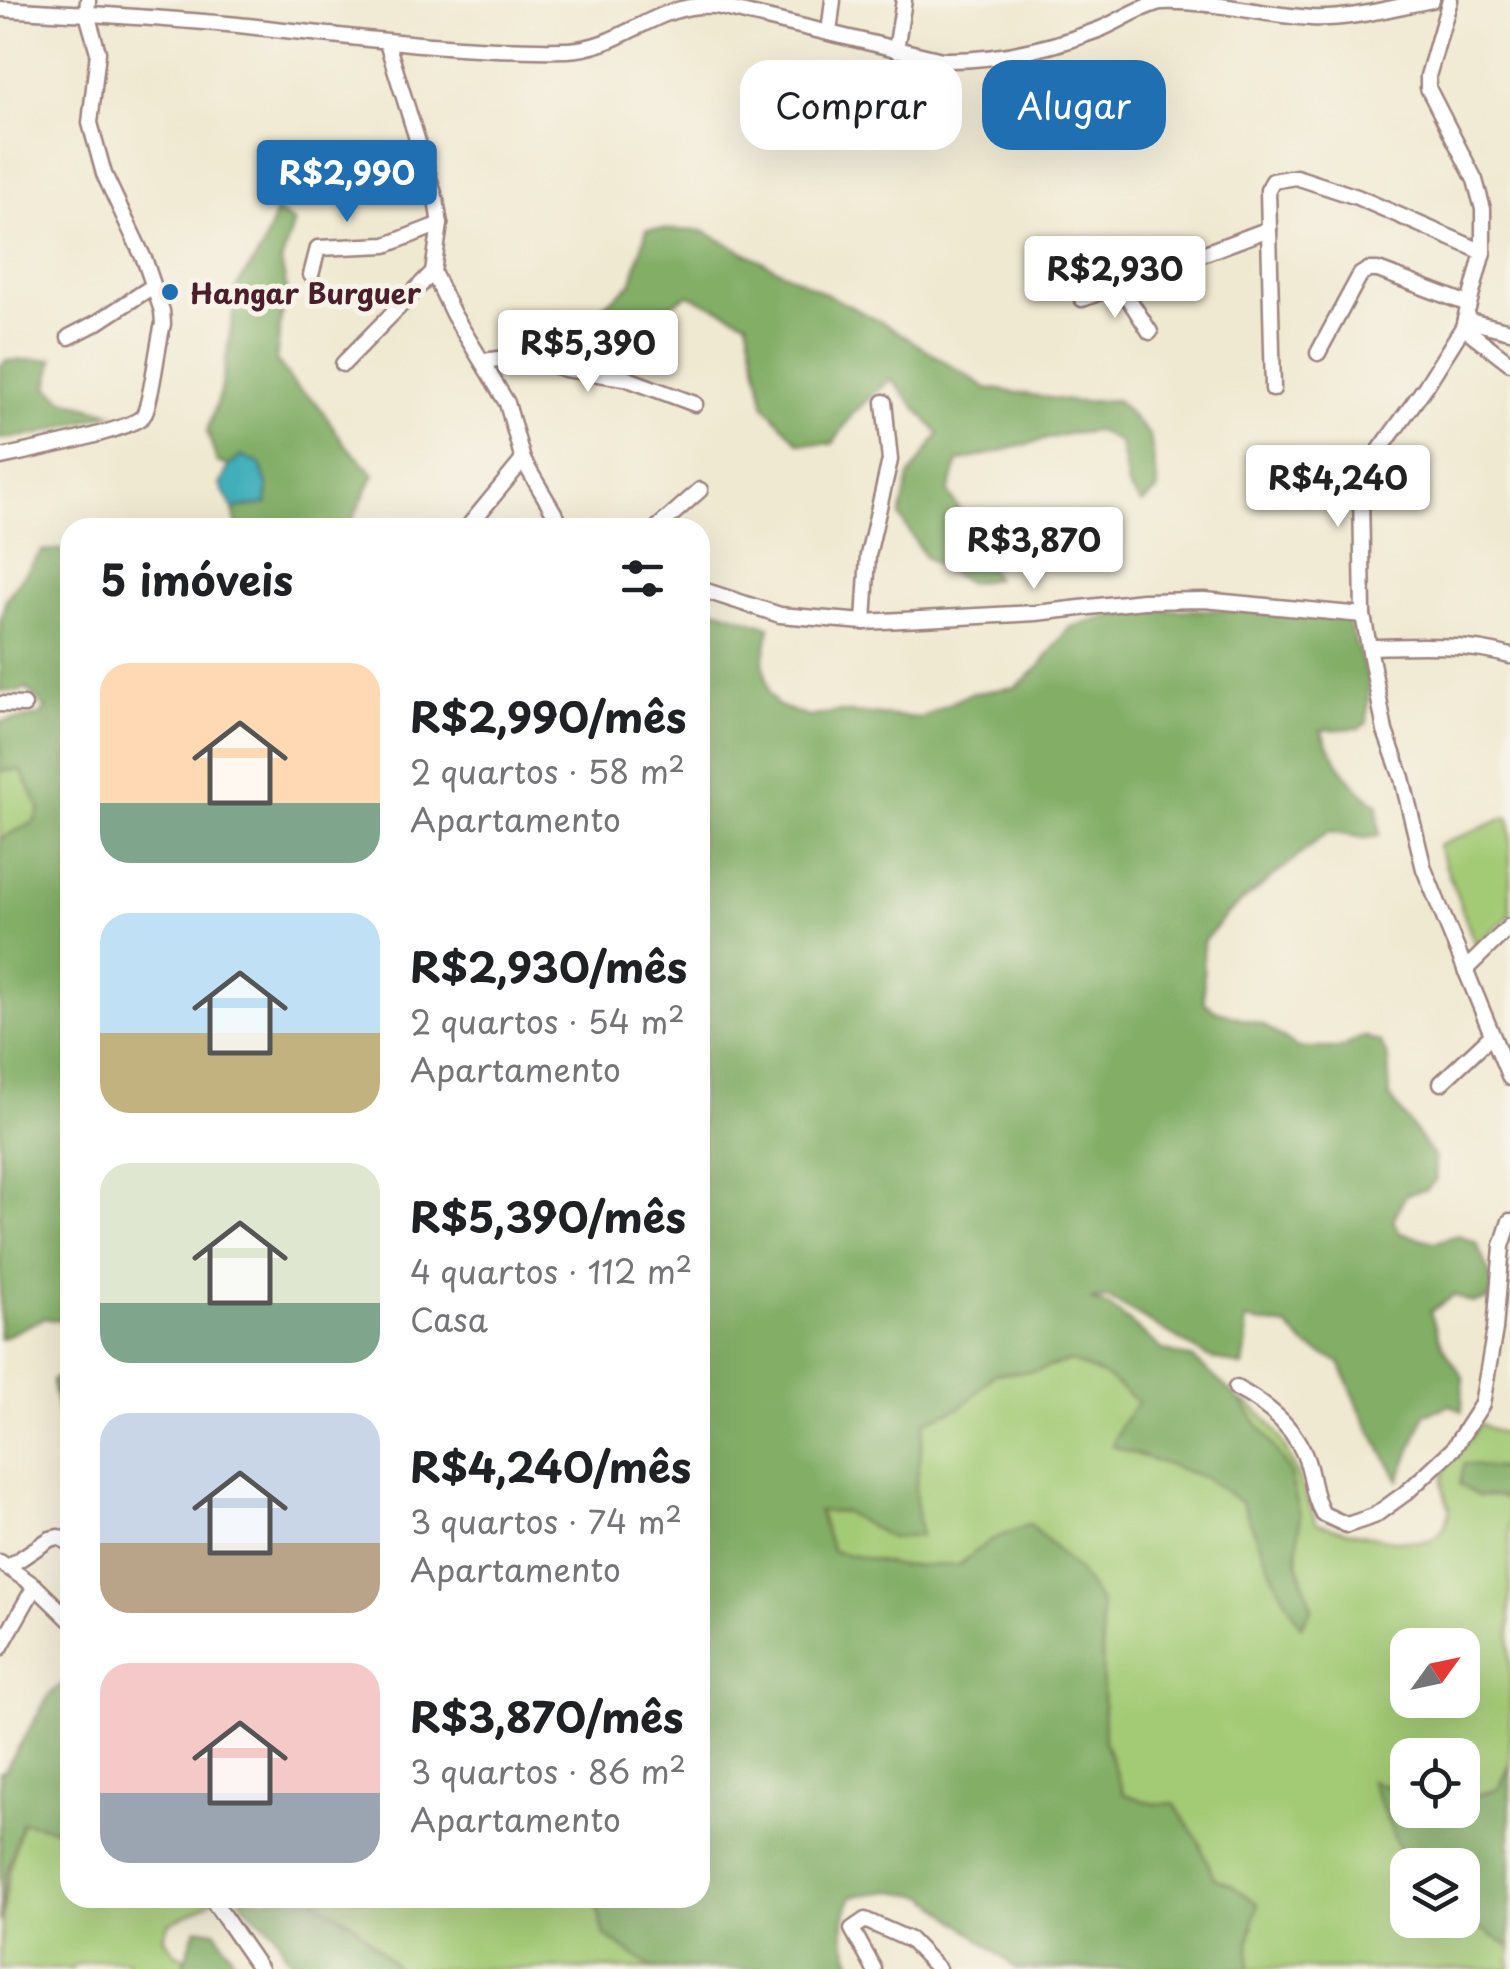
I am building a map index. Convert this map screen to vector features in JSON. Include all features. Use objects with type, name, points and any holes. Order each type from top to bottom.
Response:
[{"type":"street","points":[[828,33],[834,0]]},
{"type":"street","points":[[896,50],[904,0]]},
{"type":"street","points":[[0,9],[87,7],[387,43],[498,50],[600,46],[692,4],[716,6],[942,60],[1007,56],[1098,30],[1162,1],[1222,0],[1275,14],[1316,18],[1432,0]]},
{"type":"street","points":[[1450,0],[1428,88],[1475,180],[1483,209],[1483,252],[1464,324],[1435,373],[1377,454],[1361,490],[1363,614],[1384,731],[1402,778],[1424,869],[1510,1078]]},
{"type":"street","points":[[1,457],[137,421],[144,415],[163,324],[153,286],[104,174],[90,123],[98,52],[87,7]]},
{"type":"street","points":[[387,43],[436,200],[440,224],[433,272],[453,314],[507,403],[523,460],[557,518]]},
{"type":"street","points":[[1272,389],[1268,190],[1273,182],[1296,177],[1358,198],[1483,252]]},
{"type":"street","points":[[311,275],[318,248],[386,244],[440,224]]},
{"type":"street","points":[[1082,300],[1269,229]]},
{"type":"street","points":[[1318,352],[1360,275],[1368,270],[1378,270],[1468,304]]},
{"type":"street","points":[[343,364],[433,272]]},
{"type":"street","points":[[1118,284],[1150,332]]},
{"type":"street","points":[[69,336],[153,286]]},
{"type":"street","points":[[1464,324],[1510,331]]},
{"type":"street","points":[[1464,324],[1510,363]]},
{"type":"street","points":[[483,362],[522,356],[565,370],[626,378],[695,404]]},
{"type":"street","points":[[864,622],[868,555],[890,460],[884,402]]},
{"type":"street","points":[[475,518],[523,460]]},
{"type":"street","points":[[668,518],[700,490]]},
{"type":"street","points":[[710,592],[780,615],[864,622],[1204,600],[1363,614]]},
{"type":"street","points":[[1370,647],[1436,645],[1510,656]]},
{"type":"street","points":[[0,704],[24,706]]},
{"type":"street","points":[[1466,970],[1510,926]]},
{"type":"street","points":[[1440,1083],[1492,1036]]},
{"type":"street","points":[[1236,1388],[1259,1400],[1299,1442],[1322,1514],[1347,1525],[1374,1516],[1407,1492],[1453,1449],[1482,1404],[1495,1329],[1502,1246],[1510,1221]]},
{"type":"street","points":[[60,1538],[50,1539],[4,1564],[60,1610]]},
{"type":"street","points":[[0,1648],[35,1586]]},
{"type":"street","points":[[219,1908],[260,1969]]},
{"type":"street","points":[[874,1969],[852,1929],[865,1920],[910,1940],[938,1969]]},
{"type":"green space","points":[[276,211],[294,222],[281,262],[289,299],[281,317],[276,360],[296,387],[317,403],[343,442],[374,474],[353,518],[235,518],[233,509],[266,504],[268,487],[260,464],[241,456],[229,466],[217,462],[207,431],[221,392],[238,285],[263,248]]},
{"type":"green space","points":[[647,229],[703,231],[885,324],[987,388],[1075,402],[1117,400],[1150,436],[1158,490],[1142,504],[1128,487],[1120,443],[1098,431],[1067,434],[958,462],[948,492],[974,531],[995,579],[968,583],[925,557],[900,517],[909,477],[939,434],[891,379],[853,413],[833,444],[799,443],[765,406],[747,321],[689,295],[631,324],[598,310],[631,284]]},
{"type":"green space","points":[[53,359],[48,387],[64,400],[112,413],[39,434],[0,439],[0,367],[5,361]]},
{"type":"green space","points":[[60,550],[60,1321],[44,1318],[0,1339],[0,839],[34,822],[40,810],[21,770],[0,771],[0,722],[40,716],[46,708],[26,688],[18,692],[0,691],[0,622],[6,599],[42,551]]},
{"type":"green space","points":[[710,607],[770,627],[763,661],[769,694],[777,705],[808,717],[838,712],[921,718],[969,694],[1016,687],[1039,667],[1070,627],[1134,610],[1249,610],[1346,617],[1369,680],[1367,723],[1359,728],[1321,730],[1344,772],[1378,805],[1379,836],[1364,838],[1328,832],[1227,914],[1203,942],[1204,1002],[1215,1010],[1263,1025],[1298,1048],[1341,1048],[1364,1036],[1381,1043],[1388,1059],[1390,1097],[1434,1157],[1436,1180],[1426,1190],[1406,1194],[1393,1220],[1400,1233],[1435,1242],[1459,1235],[1476,1243],[1494,1284],[1491,1299],[1472,1303],[1454,1295],[1430,1312],[1442,1345],[1463,1377],[1462,1411],[1451,1405],[1425,1414],[1399,1480],[1363,1417],[1340,1363],[1306,1346],[1288,1327],[1245,1320],[1243,1367],[1208,1357],[1109,1298],[1090,1300],[1110,1306],[1163,1350],[1194,1359],[1241,1401],[1269,1440],[1289,1471],[1300,1515],[1297,1561],[1312,1609],[1301,1626],[1278,1585],[1242,1503],[1206,1478],[1112,1446],[1138,1402],[1105,1376],[1070,1361],[1035,1371],[994,1374],[962,1407],[925,1421],[915,1492],[921,1536],[891,1538],[844,1512],[818,1511],[832,1551],[899,1566],[959,1565],[989,1541],[1030,1524],[1078,1571],[1101,1604],[1104,1741],[1124,1794],[1154,1804],[1174,1803],[1198,1840],[1214,1878],[1258,1904],[1249,1942],[1249,1969],[1017,1969],[926,1896],[893,1891],[852,1896],[844,1932],[855,1969],[806,1969],[788,1963],[786,1969],[654,1969],[605,1936],[598,1908],[710,1908]]},
{"type":"green space","points":[[21,769],[40,810],[34,822],[0,839],[0,771]]},
{"type":"green space","points":[[1507,817],[1510,916],[1475,944],[1438,846]]},
{"type":"green space","points":[[1070,1361],[1105,1375],[1138,1402],[1121,1425],[1113,1446],[1206,1478],[1242,1503],[1278,1585],[1301,1626],[1312,1608],[1297,1561],[1300,1515],[1289,1471],[1241,1401],[1256,1409],[1279,1437],[1317,1523],[1397,1540],[1427,1540],[1442,1531],[1450,1508],[1444,1493],[1445,1471],[1480,1424],[1510,1437],[1510,1470],[1493,1467],[1479,1496],[1500,1496],[1510,1501],[1510,1764],[1499,1789],[1480,1794],[1480,1738],[1390,1738],[1390,1787],[1371,1781],[1399,1848],[1390,1848],[1390,1938],[1480,1938],[1480,1928],[1510,1947],[1510,1969],[1249,1969],[1249,1942],[1257,1904],[1230,1884],[1214,1878],[1198,1840],[1154,1804],[1124,1794],[1104,1741],[1101,1604],[1078,1571],[1030,1525],[989,1541],[959,1565],[899,1566],[832,1551],[818,1510],[844,1512],[891,1538],[915,1492],[925,1421],[962,1407],[994,1374],[1035,1371]]},
{"type":"green space","points":[[60,1375],[60,1423],[52,1381]]},
{"type":"green space","points":[[1464,1464],[1510,1470],[1510,1501],[1500,1496],[1479,1496],[1459,1485]]},
{"type":"green space","points":[[60,1686],[60,1828],[22,1822],[6,1875],[0,1922],[0,1772],[5,1770],[50,1694]]},
{"type":"green space","points":[[1510,1764],[1510,1947],[1480,1928],[1480,1848],[1399,1848],[1390,1828],[1480,1828],[1480,1794],[1499,1789]]},
{"type":"green space","points":[[1370,1780],[1390,1787],[1390,1827]]},
{"type":"green space","points":[[22,1822],[60,1828],[60,1908],[200,1908],[168,1924],[163,1937],[175,1953],[185,1958],[182,1969],[129,1969],[127,1961],[99,1960],[72,1969],[0,1969],[1,1931]]},
{"type":"green space","points":[[248,1908],[328,1908],[353,1923],[398,1969],[325,1969],[319,1963],[314,1969],[295,1965],[275,1933]]},
{"type":"green space","points":[[328,1908],[598,1908],[605,1936],[654,1969],[398,1969],[353,1923]]},
{"type":"green space","points":[[196,1928],[216,1931],[235,1962],[235,1969],[182,1969]]},
{"type":"water","points":[[241,456],[260,464],[268,488],[266,504],[233,509],[220,485],[229,466]]},
{"type":"place","name":"Hangar Burguer","points":[[170,292]]}]
